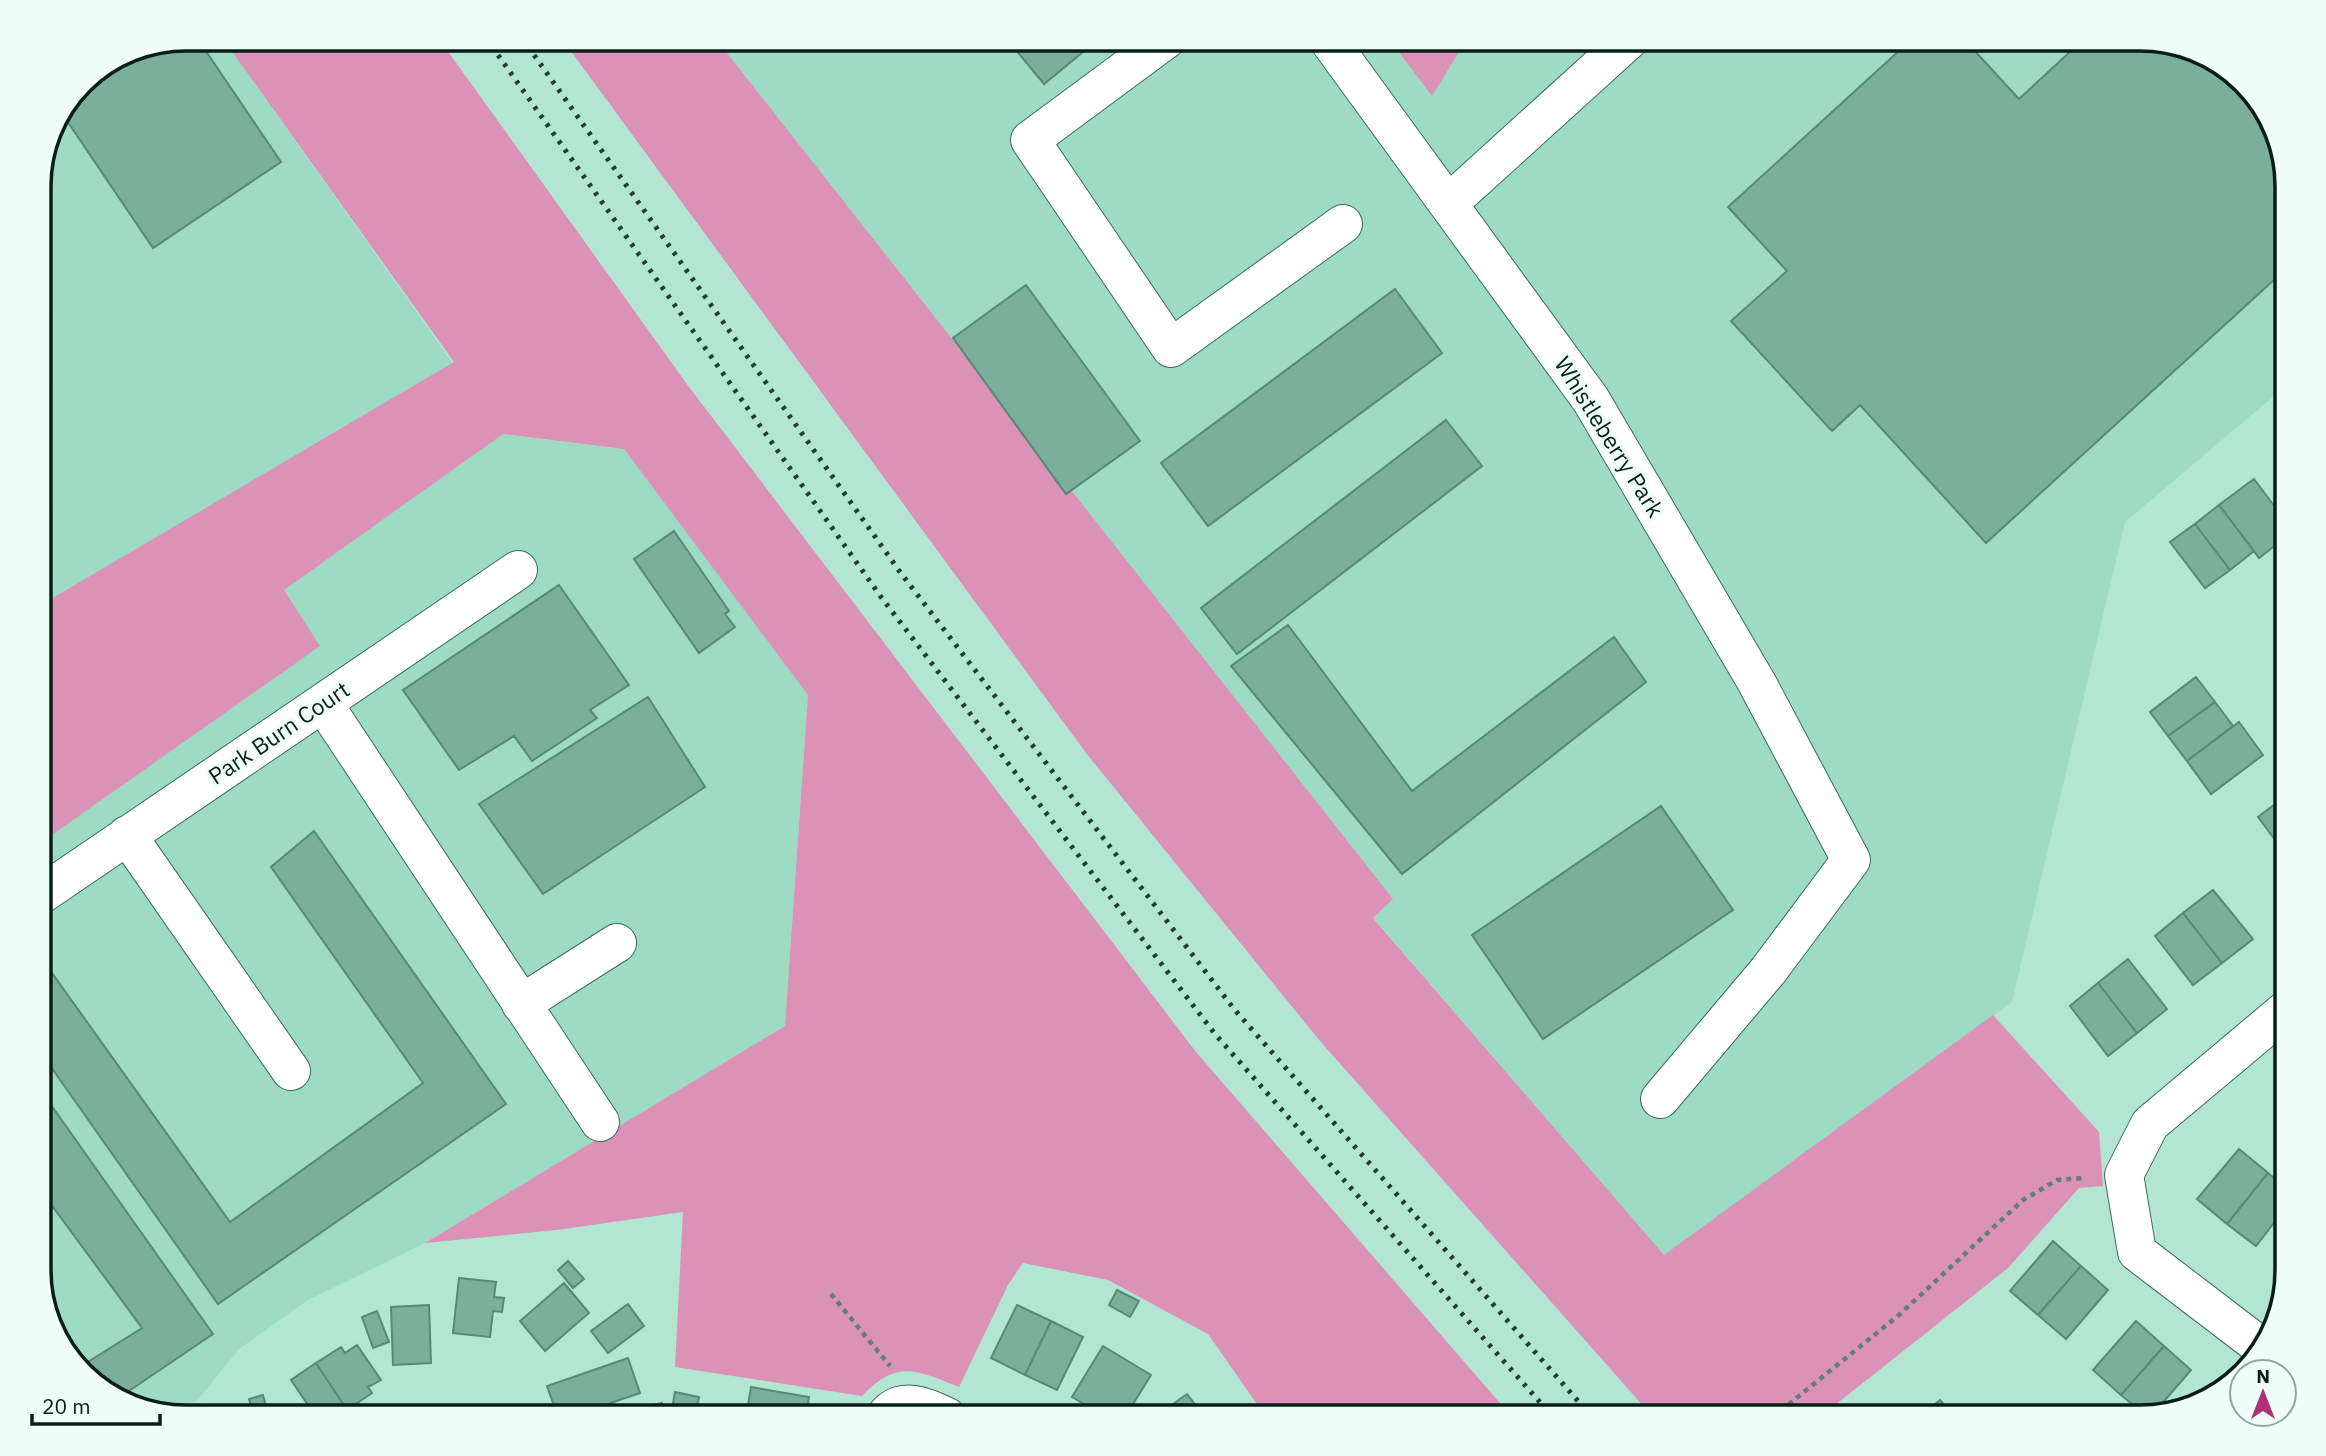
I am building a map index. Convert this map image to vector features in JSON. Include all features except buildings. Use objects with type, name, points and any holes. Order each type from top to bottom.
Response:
[{"type":"street","points":[[1150,51],[1030,140],[1171,348],[1343,224]]},
{"type":"street","name":"Whistleberry Park","points":[[1336,51],[1591,400],[1757,683],[1851,860],[1768,971],[1660,1099]]},
{"type":"street","points":[[1448,204],[1617,51]]},
{"type":"street","name":"Park Burn Court","points":[[51,888],[518,570]]},
{"type":"street","points":[[323,703],[600,1122]]},
{"type":"street","points":[[127,835],[291,1071]]},
{"type":"street","points":[[521,1004],[617,943]]},
{"type":"street","points":[[2254,1341],[2137,1252],[2124,1175],[2150,1124],[2275,1019]]},
{"type":"path","points":[[1789,1405],[1899,1315],[2023,1200],[2057,1180],[2092,1178]]},
{"type":"path","points":[[831,1294],[929,1405]]},
{"type":"shaded area","points":[[186,51],[232,51],[503,434],[624,449],[808,694],[785,1026],[425,1243],[308,1300],[239,1349],[194,1405],[151,1401],[134,1395],[104,1377],[90,1366],[79,1352],[61,1322],[51,1279],[51,177],[61,134],[69,118],[90,90],[118,69],[134,61],[160,53]]},
{"type":"shaded area","points":[[232,51],[448,51],[689,387],[1196,1052],[1502,1405],[1258,1405],[1208,1334],[1108,1280],[1023,1263],[1008,1285],[959,1387],[919,1373],[897,1372],[874,1384],[862,1396],[675,1367],[683,1212],[557,1230],[425,1243],[785,1026],[808,695],[624,449],[503,434],[284,590],[320,646],[51,836],[51,599],[454,362]]},
{"type":"shaded area","points":[[571,51],[725,51],[1393,899],[1373,918],[1664,1255],[1993,1015],[2099,1132],[2103,1186],[2079,1188],[2008,1268],[1835,1405],[1642,1405],[1320,1041],[1086,753]]},
{"type":"shaded area","points":[[725,51],[2140,51],[2175,55],[2192,61],[2236,90],[2257,118],[2265,134],[2274,169],[2275,395],[2125,522],[2012,1002],[1664,1256],[1373,917],[1392,899]]},
{"type":"shaded area","points":[[1398,51],[1460,51],[1432,96]]},
{"type":"railway","points":[[495,51],[881,597],[1215,1034],[1542,1405]]},
{"type":"railway","points":[[531,51],[900,572],[1234,1009],[1581,1405]]}]
